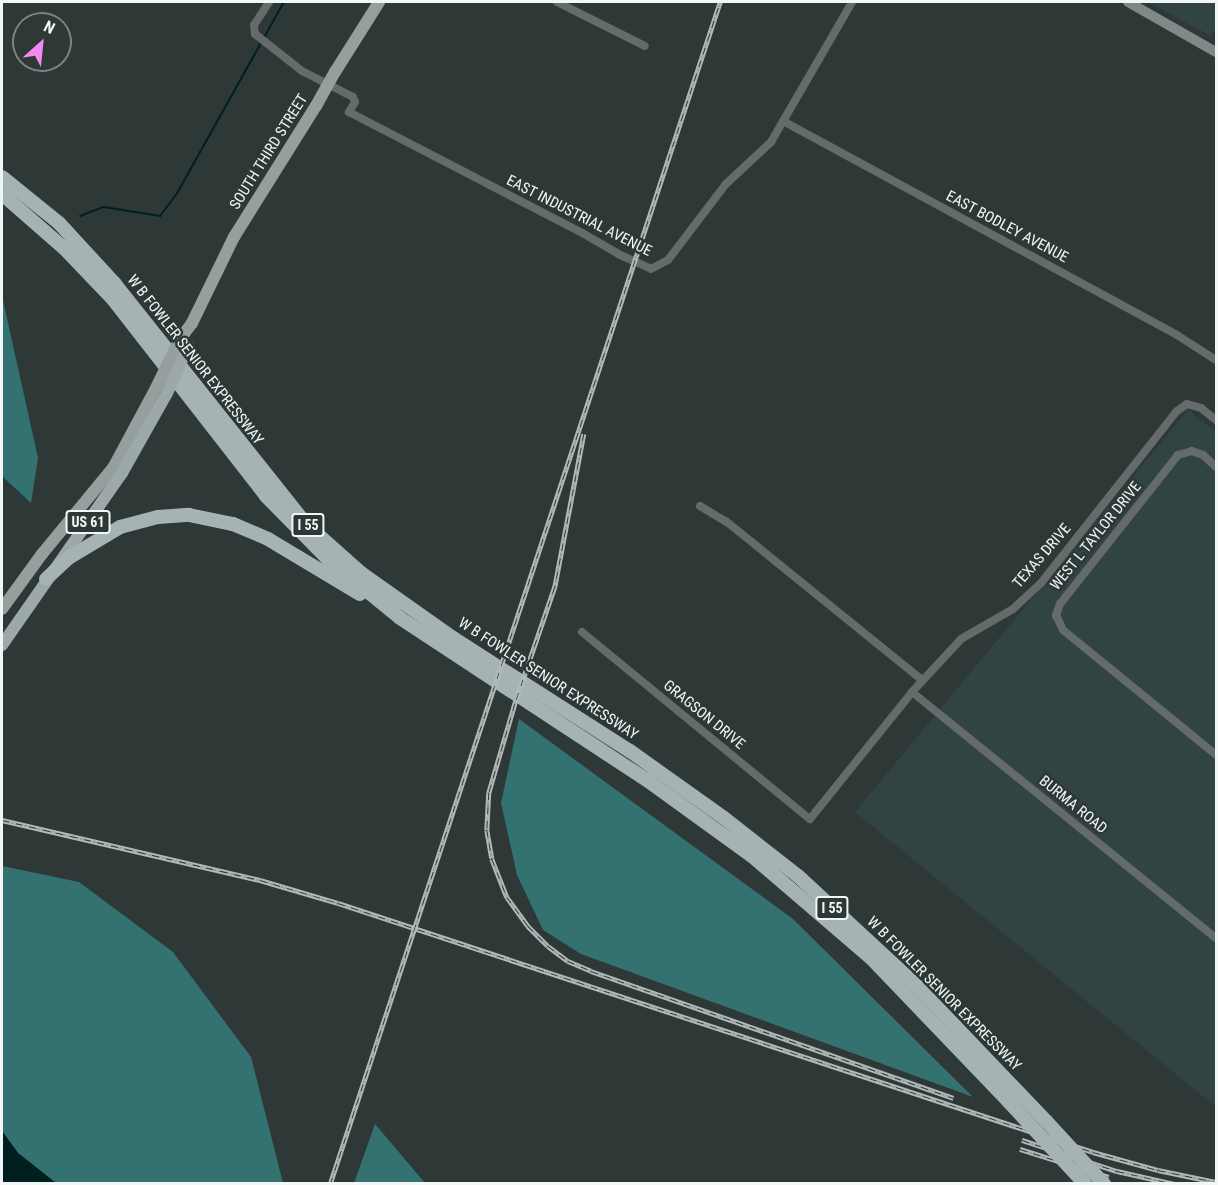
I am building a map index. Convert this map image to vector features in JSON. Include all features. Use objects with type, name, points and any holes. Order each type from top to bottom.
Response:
[{"type":"highway","name":"W B FOWLER SENIOR EXPRESSWAY","points":[[2,177],[59,223],[115,284],[267,479],[306,524],[361,573],[453,638],[630,751],[724,818],[798,876],[915,984],[1104,1184]]},
{"type":"highway","name":"W B FOWLER SENIOR EXPRESSWAY","points":[[2,194],[64,248],[112,298],[266,496],[328,559],[400,618],[647,780],[752,856],[871,958],[1085,1184]]},
{"type":"highway","name":"SOUTH THIRD STREET","points":[[2,645],[122,473],[184,343]]},
{"type":"highway","points":[[46,579],[78,552],[120,527],[158,517],[189,515],[233,524],[268,539],[400,618]]},
{"type":"main road","name":"SOUTH THIRD STREET","points":[[184,343],[234,237],[379,2]]},
{"type":"main road","points":[[1128,2],[1216,52]]},
{"type":"main road","name":"SOUTH THIRD STREET","points":[[2,609],[42,554],[113,468],[162,390]]},
{"type":"street","name":"EAST INDUSTRIAL AVENUE","points":[[269,2],[254,25],[258,36],[302,71],[353,98],[355,102],[349,112],[584,234],[618,254],[651,269],[662,264],[675,252],[726,184],[771,142],[783,121]]},
{"type":"street","points":[[557,2],[645,46]]},
{"type":"street","points":[[783,121],[852,2]]},
{"type":"street","name":"EAST BODLEY AVENUE","points":[[783,121],[1177,334],[1216,360]]},
{"type":"street","name":"TEXAS DRIVE","points":[[810,819],[912,693],[961,639],[1012,609],[1041,583],[1177,411],[1187,404],[1201,408],[1216,420]]},
{"type":"street","name":"WEST L TAYLOR DRIVE","points":[[1216,466],[1203,455],[1192,451],[1178,455],[1060,604],[1056,615],[1063,630],[1216,755]]},
{"type":"street","points":[[700,506],[727,522],[923,681]]},
{"type":"street","name":"GRAGSON DRIVE","points":[[582,632],[810,819]]},
{"type":"street","name":"BURMA ROAD","points":[[912,693],[1216,938]]},
{"type":"shaded area","points":[[1147,2],[1216,2],[1216,28],[1211,36]]},
{"type":"shaded area","points":[[2,296],[38,458],[31,503],[2,476]]},
{"type":"shaded area","points":[[1188,410],[1216,432],[1216,1107],[855,812]]},
{"type":"shaded area","points":[[519,719],[793,919],[973,1097],[581,954],[543,930],[517,875],[501,803]]},
{"type":"shaded area","points":[[2,866],[79,882],[173,952],[251,1057],[283,1183],[56,1183],[18,1153],[2,1131]]},
{"type":"shaded area","points":[[375,1124],[425,1183],[354,1183]]},
{"type":"shaded area","points":[[2,1131],[18,1153],[56,1183],[2,1183]]},
{"type":"waterway","points":[[80,216],[104,207],[160,216],[176,195],[284,2]]},
{"type":"railway","points":[[330,1184],[720,2]]},
{"type":"railway","points":[[584,434],[555,587],[515,704],[489,793],[487,830],[492,859],[507,897],[528,926],[548,946],[568,961],[953,1098]]},
{"type":"railway","points":[[2,820],[260,880],[338,903],[1093,1152],[1158,1170],[1216,1182]]},
{"type":"railway","points":[[1022,1140],[1117,1171],[1175,1184]]},
{"type":"railway","points":[[1020,1149],[1109,1177]]}]
